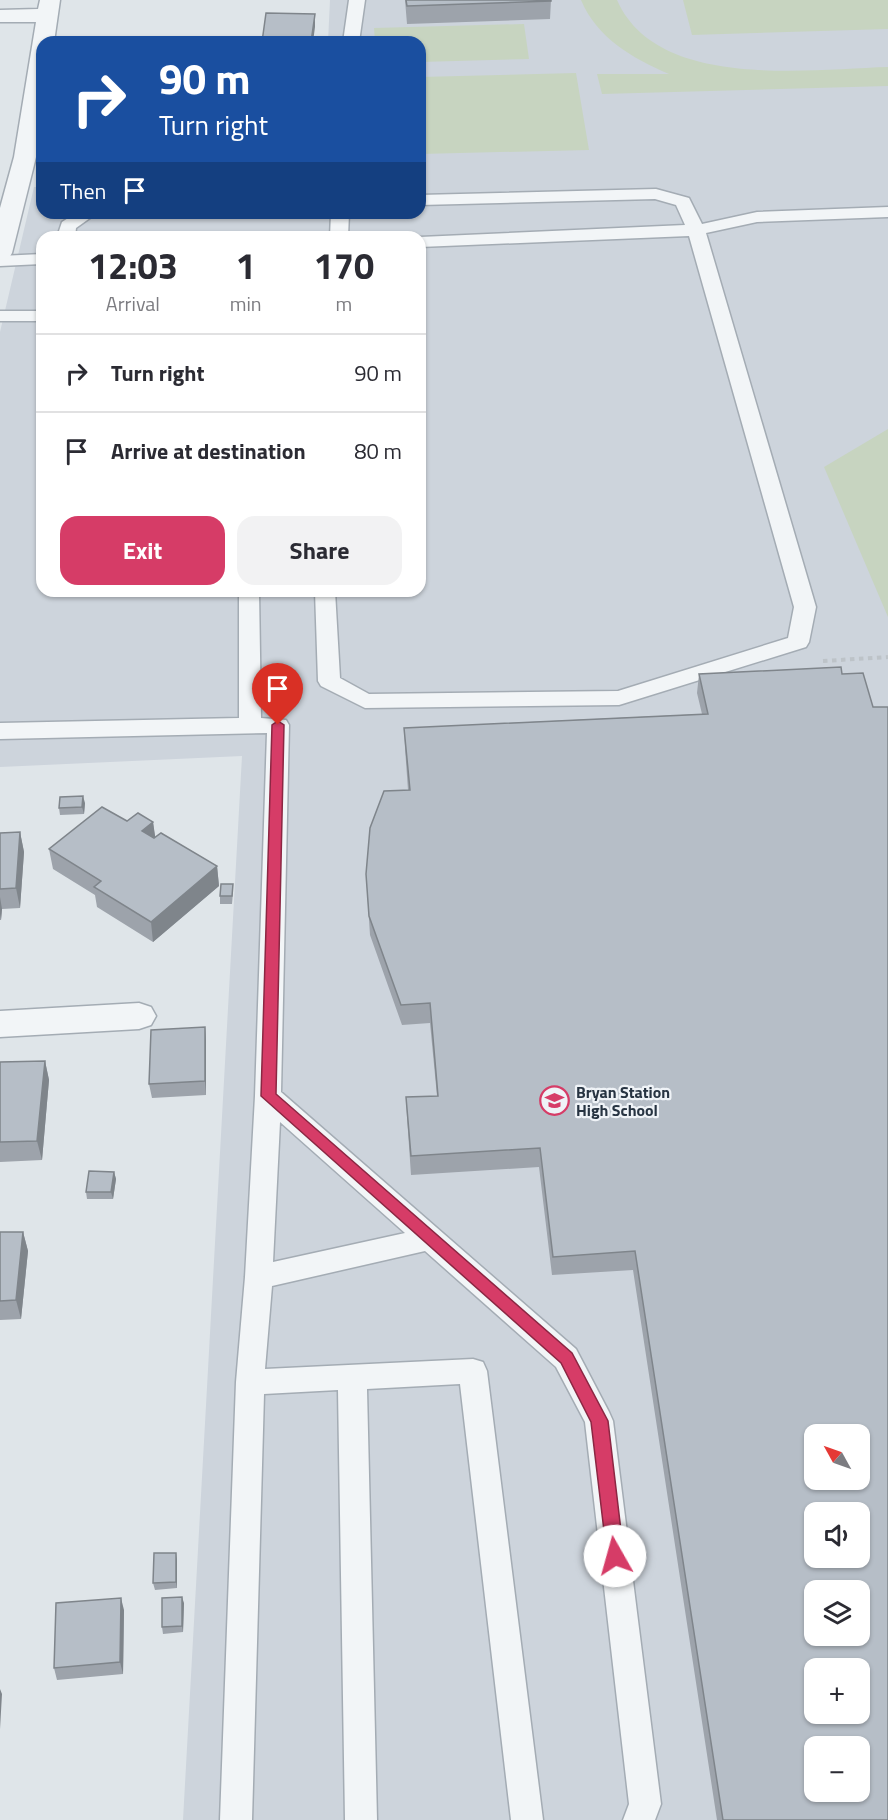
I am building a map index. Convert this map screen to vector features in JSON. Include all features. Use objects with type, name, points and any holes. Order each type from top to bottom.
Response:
[{"type":"street","points":[[0,16],[48,8],[44,36]]},
{"type":"street","points":[[0,253],[25,156],[36,85]]},
{"type":"street","points":[[0,1024],[139,1016]]},
{"type":"lane","points":[[352,36],[357,0]]},
{"type":"lane","points":[[325,597],[329,681],[365,701],[619,698],[798,642],[805,607],[696,230],[682,202],[656,194],[426,200]]},
{"type":"lane","points":[[426,242],[696,230],[757,217],[888,212]]},
{"type":"lane","points":[[67,231],[68,226],[79,219]]},
{"type":"lane","points":[[0,261],[36,259]]},
{"type":"lane","points":[[0,316],[36,316]]},
{"type":"lane","points":[[249,597],[250,726]]},
{"type":"lane","points":[[0,730],[278,725],[268,1096],[259,1277],[250,1382],[236,1820]]},
{"type":"lane","points":[[268,1096],[566,1358],[599,1421],[645,1804],[639,1820]]},
{"type":"lane","points":[[259,1277],[431,1238]]},
{"type":"lane","points":[[250,1382],[472,1371],[527,1820]]},
{"type":"lane","points":[[352,1376],[361,1820]]},
{"type":"path","points":[[798,642],[816,662],[888,657]]},
{"type":"shaded area","name":"Bryan Station High School","points":[[330,0],[888,0],[888,1820],[183,1820],[242,756],[0,767],[0,332],[34,187],[36,187],[36,219],[426,219],[426,36],[328,36]]},
{"type":"green space","points":[[581,0],[617,0],[637,29],[665,49],[699,62],[778,71],[888,67],[888,86],[602,94],[597,74],[669,74],[629,54],[606,36],[596,25]]},
{"type":"green space","points":[[683,0],[888,0],[888,29],[692,35]]},
{"type":"green space","points":[[524,24],[529,59],[426,62],[426,36],[375,36],[374,28]]},
{"type":"green space","points":[[576,73],[589,150],[426,154],[426,77]]},
{"type":"green space","points":[[888,429],[888,617],[824,467]]},
{"type":"building","points":[[406,0],[551,0],[551,1],[407,6]]},
{"type":"building","points":[[266,13],[315,14],[312,36],[263,36]]},
{"type":"building","name":"Bryan Station High School","points":[[841,667],[842,674],[863,673],[873,707],[888,707],[888,1820],[723,1820],[635,1251],[553,1257],[540,1148],[411,1156],[406,1097],[438,1096],[430,1003],[401,1005],[369,916],[366,874],[370,828],[384,791],[410,790],[404,728],[708,714],[699,674]]},
{"type":"building","points":[[83,796],[82,807],[59,808],[60,797]]},
{"type":"building","points":[[102,807],[127,821],[138,813],[153,822],[142,831],[154,838],[161,833],[217,866],[151,922],[94,887],[101,881],[49,849]]},
{"type":"building","points":[[20,832],[16,888],[0,889],[0,833]]},
{"type":"building","points":[[221,884],[233,884],[232,896],[220,896]]},
{"type":"building","points":[[205,1027],[205,1081],[149,1084],[151,1030]]},
{"type":"building","points":[[45,1061],[37,1141],[0,1142],[0,1062]]},
{"type":"building","points":[[89,1171],[114,1172],[111,1192],[86,1192]]},
{"type":"building","points":[[0,1232],[23,1232],[16,1300],[0,1301]]},
{"type":"building","points":[[154,1553],[176,1553],[176,1582],[153,1583]]},
{"type":"building","points":[[182,1597],[182,1626],[162,1627],[162,1598]]},
{"type":"building","points":[[121,1598],[120,1662],[54,1668],[56,1603]]},
{"type":"place","name":"Bryan Station High School","points":[[555,1101]]},
{"type":"route","points":[[278,725],[268,1096],[566,1358],[599,1421],[615,1556]]}]
